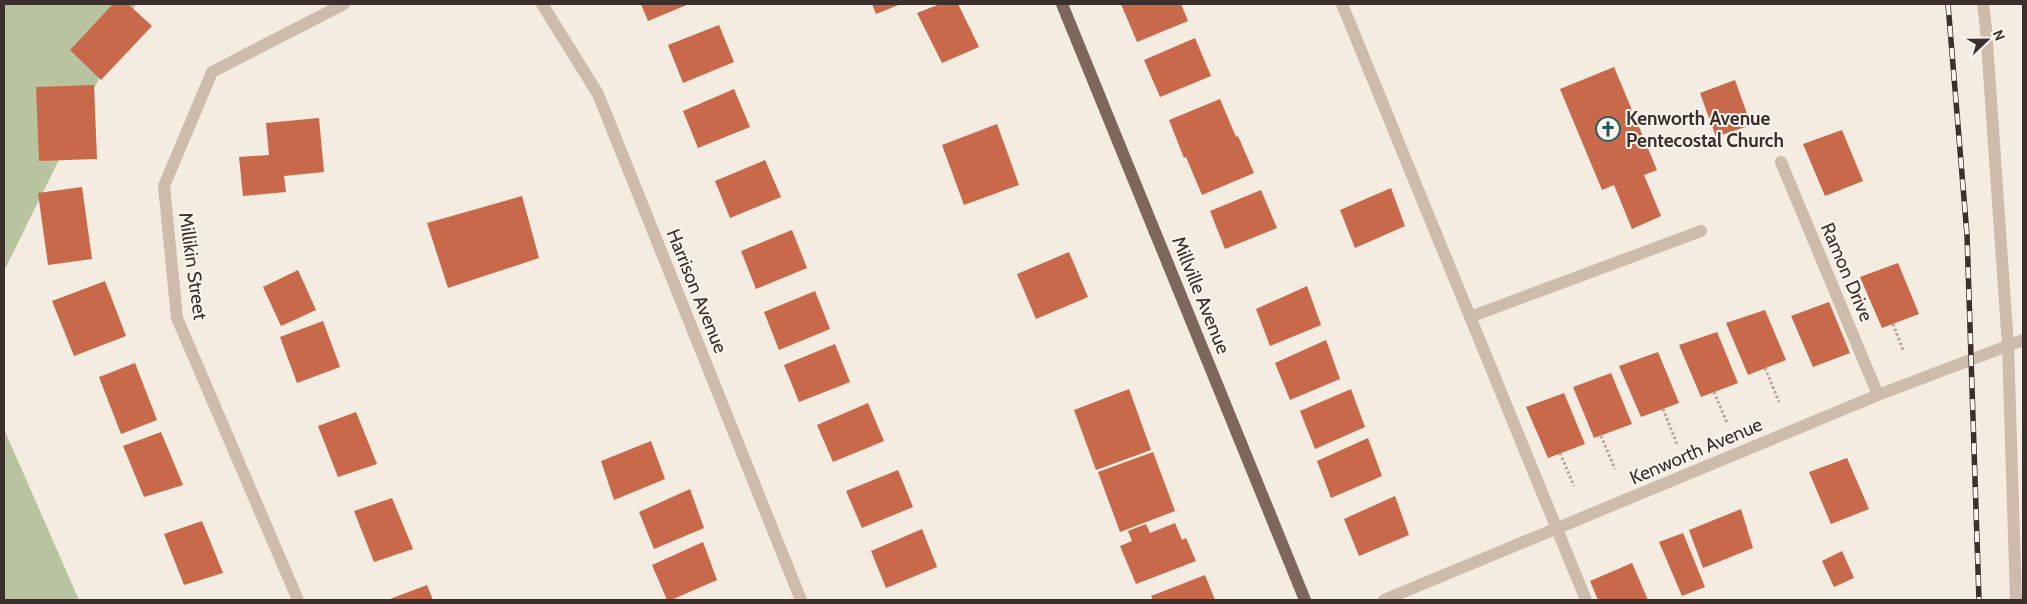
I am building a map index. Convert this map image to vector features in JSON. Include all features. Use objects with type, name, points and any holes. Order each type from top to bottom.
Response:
[{"type":"main road","name":"Millville Avenue","points":[[1062,4],[1305,600]]},
{"type":"street","name":"Millikin Street","points":[[298,600],[177,318],[164,186],[212,72],[344,4]]},
{"type":"street","name":"Harrison Avenue","points":[[542,4],[598,94],[801,600]]},
{"type":"street","points":[[1342,4],[1586,600]]},
{"type":"street","points":[[1983,4],[2008,346],[2016,600]]},
{"type":"street","name":"Ramon Drive","points":[[1781,162],[1878,396]]},
{"type":"street","points":[[1470,316],[1701,231]]},
{"type":"street","name":"Kenworth Avenue","points":[[1384,600],[1878,396],[2023,340]]},
{"type":"path","points":[[1893,324],[1903,350]]},
{"type":"path","points":[[1765,368],[1779,402]]},
{"type":"path","points":[[1714,392],[1727,423]]},
{"type":"path","points":[[1663,409],[1677,444]]},
{"type":"path","points":[[1601,436],[1615,469]]},
{"type":"path","points":[[1560,453],[1574,486]]},
{"type":"green space","points":[[4,4],[136,4],[4,271]]},
{"type":"green space","points":[[4,429],[79,600],[4,600]]},
{"type":"building","points":[[113,4],[128,4],[152,26],[101,80],[70,50]]},
{"type":"building","points":[[641,4],[689,4],[648,21]]},
{"type":"building","points":[[872,4],[901,4],[876,14]]},
{"type":"building","points":[[940,4],[958,4],[979,47],[942,63],[917,13]]},
{"type":"building","points":[[1121,4],[1181,4],[1188,21],[1137,42]]},
{"type":"building","points":[[719,25],[734,62],[683,83],[668,45]]},
{"type":"building","points":[[1195,38],[1211,76],[1160,97],[1144,60]]},
{"type":"building","name":"Kenworth Avenue Pentecostal Church","points":[[1614,67],[1657,170],[1644,175],[1661,216],[1632,229],[1614,185],[1602,190],[1560,89]]},
{"type":"building","points":[[1735,80],[1751,125],[1716,137],[1700,93]]},
{"type":"building","points":[[94,85],[97,159],[39,161],[36,87]]},
{"type":"building","points":[[734,89],[750,127],[698,148],[683,111]]},
{"type":"building","points":[[1220,99],[1254,173],[1202,195],[1186,157],[1184,158],[1169,120]]},
{"type":"building","points":[[319,118],[324,172],[284,176],[286,192],[243,196],[239,157],[269,155],[266,123]]},
{"type":"building","points":[[997,124],[1019,185],[964,205],[942,145]]},
{"type":"building","points":[[1842,130],[1863,181],[1825,196],[1803,144]]},
{"type":"building","points":[[765,160],[781,197],[730,218],[715,181]]},
{"type":"building","points":[[82,187],[92,259],[48,265],[38,193]]},
{"type":"building","points":[[1391,188],[1405,226],[1355,248],[1340,210]]},
{"type":"building","points":[[1261,190],[1277,228],[1225,249],[1210,211]]},
{"type":"building","points":[[522,196],[539,258],[448,288],[427,223]]},
{"type":"building","points":[[792,230],[807,268],[756,289],[741,251]]},
{"type":"building","points":[[1069,252],[1088,297],[1036,319],[1017,274]]},
{"type":"building","points":[[1898,263],[1919,314],[1882,328],[1860,277]]},
{"type":"building","points":[[298,270],[316,310],[281,326],[263,287]]},
{"type":"building","points":[[105,281],[126,336],[74,356],[52,301]]},
{"type":"building","points":[[1307,286],[1321,325],[1270,346],[1256,309]]},
{"type":"building","points":[[815,291],[830,329],[779,350],[764,312]]},
{"type":"building","points":[[1829,302],[1850,353],[1813,367],[1791,316]]},
{"type":"building","points":[[1765,310],[1786,360],[1748,375],[1726,323]]},
{"type":"building","points":[[323,321],[340,367],[297,383],[280,337]]},
{"type":"building","points":[[1717,332],[1738,383],[1701,397],[1679,345]]},
{"type":"building","points":[[1326,340],[1340,379],[1290,400],[1275,363]]},
{"type":"building","points":[[835,344],[850,382],[799,402],[784,365]]},
{"type":"building","points":[[1658,352],[1679,403],[1641,417],[1619,366]]},
{"type":"building","points":[[135,363],[157,420],[121,434],[99,377]]},
{"type":"building","points":[[1611,373],[1632,424],[1594,438],[1573,387]]},
{"type":"building","points":[[1129,389],[1151,450],[1096,470],[1074,410]]},
{"type":"building","points":[[1351,389],[1365,427],[1315,449],[1300,411]]},
{"type":"building","points":[[1564,393],[1585,444],[1548,458],[1526,407]]},
{"type":"building","points":[[868,403],[884,441],[833,462],[817,425]]},
{"type":"building","points":[[356,412],[377,464],[338,477],[318,426]]},
{"type":"building","points":[[161,432],[183,485],[144,497],[123,446]]},
{"type":"building","points":[[1368,438],[1382,476],[1331,498],[1317,461]]},
{"type":"building","points":[[651,441],[665,479],[614,500],[601,461]]},
{"type":"building","points":[[1153,452],[1175,511],[1120,532],[1098,472]]},
{"type":"building","points":[[1847,458],[1869,509],[1831,524],[1809,472]]},
{"type":"building","points":[[898,470],[913,507],[862,528],[846,491]]},
{"type":"building","points":[[690,489],[704,528],[654,549],[639,512]]},
{"type":"building","points":[[1395,496],[1409,535],[1359,556],[1344,519]]},
{"type":"building","points":[[392,498],[413,549],[374,562],[354,511]]},
{"type":"building","points":[[1741,509],[1753,548],[1703,568],[1689,530]]},
{"type":"building","points":[[202,521],[223,573],[184,585],[164,534]]},
{"type":"building","points":[[1175,523],[1182,540],[1186,538],[1196,561],[1136,584],[1120,546],[1132,541],[1128,531],[1146,524],[1150,533]]},
{"type":"building","points":[[922,529],[937,567],[886,588],[871,551]]},
{"type":"building","points":[[1683,533],[1705,587],[1682,596],[1659,542]]},
{"type":"building","points":[[703,542],[717,580],[667,600],[652,565]]},
{"type":"building","points":[[1842,551],[1854,578],[1834,587],[1822,561]]},
{"type":"building","points":[[1632,563],[1648,600],[1598,600],[1590,581]]},
{"type":"building","points":[[1205,575],[1215,600],[1153,600],[1151,596]]},
{"type":"building","points":[[427,585],[433,600],[390,599]]},
{"type":"railway","points":[[1948,4],[1967,235],[1979,600]]},
{"type":"place","name":"Kenworth Avenue Pentecostal Church","points":[[1608,129]]}]
